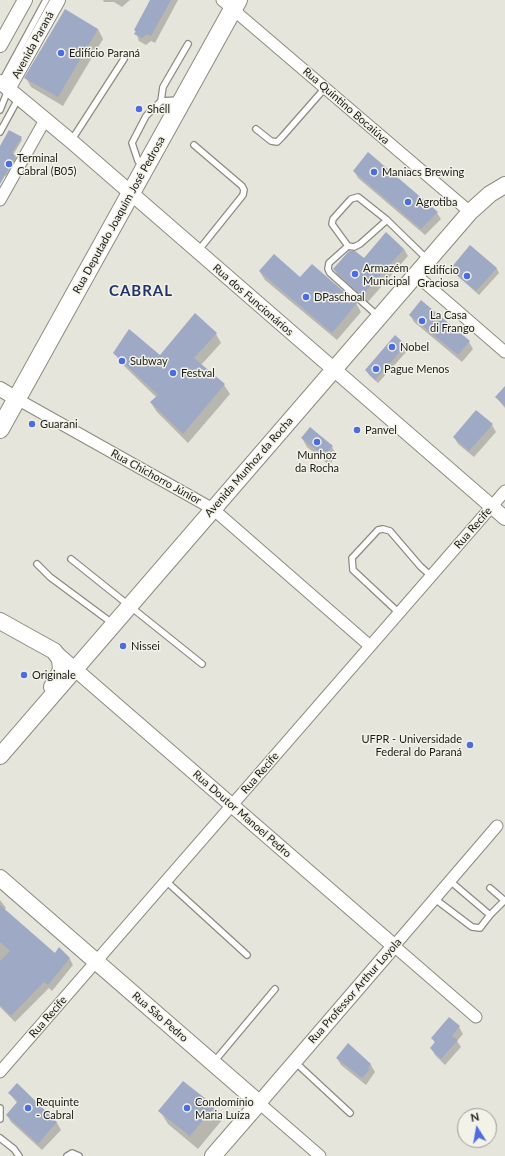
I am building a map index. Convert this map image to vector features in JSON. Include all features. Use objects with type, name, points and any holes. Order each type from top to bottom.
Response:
[{"type":"main road","name":"Rua Deputado Joaquim José Pedrosa","points":[[0,429],[182,101],[231,3]]},
{"type":"main road","name":"Avenida Munhoz da Rocha","points":[[0,756],[470,212],[490,194],[505,185]]},
{"type":"main road","name":"Rua Doutor Manoel Pedro","points":[[0,621],[54,651]]},
{"type":"main road","points":[[28,724],[61,670],[60,659],[54,651]]},
{"type":"main road","name":"Rua São Pedro","points":[[0,878],[259,1103]]},
{"type":"main road","name":"Rua Professor Arthur Loyola","points":[[214,1156],[259,1103]]},
{"type":"street","points":[[0,45],[25,0]]},
{"type":"street","name":"Avenida Paraná","points":[[5,86],[58,0]]},
{"type":"street","name":"Rua Quintino Bocaiúva","points":[[231,3],[325,88],[470,212]]},
{"type":"street","name":"Rua dos Funcionários","points":[[5,86],[505,518]]},
{"type":"street","points":[[0,200],[46,120]]},
{"type":"street","points":[[416,275],[505,352]]},
{"type":"street","name":"Rua Chichorro Júnior","points":[[0,389],[213,509],[370,646]]},
{"type":"street","name":"Rua Recife","points":[[0,1072],[505,491]]},
{"type":"street","name":"Rua Doutor Manoel Pedro","points":[[54,651],[476,1017]]},
{"type":"street","name":"Rua Professor Arthur Loyola","points":[[259,1103],[498,826]]},
{"type":"street","name":"Rua São Pedro","points":[[259,1103],[320,1156]]},
{"type":"lane","points":[[0,110],[5,86],[46,0]]},
{"type":"lane","points":[[145,168],[138,161],[132,143],[146,116],[161,101],[163,87],[188,44]]},
{"type":"lane","points":[[71,142],[124,59]]},
{"type":"lane","points":[[0,132],[5,86]]},
{"type":"lane","points":[[256,129],[271,141],[277,142],[325,88]]},
{"type":"lane","points":[[161,101],[182,101]]},
{"type":"lane","points":[[194,145],[242,186],[244,190],[243,195],[198,252]]},
{"type":"lane","points":[[348,246],[334,229],[332,219],[351,199],[358,197],[387,220],[428,260]]},
{"type":"lane","points":[[379,317],[330,273],[328,269],[329,263],[348,246],[357,246],[387,220]]},
{"type":"lane","points":[[399,613],[352,570],[352,558],[378,530],[383,529],[390,531],[420,566],[431,576]]},
{"type":"lane","points":[[71,559],[202,664]]},
{"type":"lane","points":[[37,564],[50,577],[114,624]]},
{"type":"lane","points":[[166,881],[247,955]]},
{"type":"lane","points":[[450,881],[490,915]]},
{"type":"lane","points":[[435,899],[476,929],[480,928],[490,915],[505,901],[490,888]]},
{"type":"lane","points":[[213,1063],[275,989]]},
{"type":"lane","points":[[295,1062],[350,1114]]},
{"type":"lane","points":[[0,1108],[0,1119]]},
{"type":"lane","points":[[0,1138],[14,1149],[19,1156]]},
{"type":"lane","points":[[67,1156],[72,1153],[79,1156]]},
{"type":"building","points":[[150,0],[171,0],[151,36],[147,34],[142,38],[134,34],[136,31],[134,30]]},
{"type":"building","name":"Edifício Paraná","points":[[65,9],[98,29],[58,97],[24,78]]},
{"type":"building","points":[[9,130],[22,137],[12,153],[16,156],[0,184],[0,146]]},
{"type":"building","name":"Agrotiba","points":[[368,152],[438,212],[421,229],[353,171]]},
{"type":"building","points":[[386,232],[404,249],[362,296],[333,269],[349,251],[355,251],[364,258]]},
{"type":"building","points":[[470,245],[497,268],[476,291],[450,269]]},
{"type":"building","name":"DPaschoal","points":[[274,254],[300,277],[312,264],[357,303],[332,333],[259,271]]},
{"type":"building","points":[[421,300],[470,341],[458,355],[409,315]]},
{"type":"building","name":"Festval","points":[[195,313],[217,333],[194,358],[225,384],[183,434],[150,402],[158,395],[113,353],[129,329],[160,355]]},
{"type":"building","points":[[395,335],[406,345],[375,380],[365,370]]},
{"type":"building","points":[[505,386],[505,406],[495,397]]},
{"type":"building","points":[[476,410],[493,424],[469,451],[453,437]]},
{"type":"building","name":"Munhoz da Rocha","points":[[310,427],[333,446],[324,456],[301,438]]},
{"type":"building","points":[[0,905],[55,953],[59,947],[70,958],[48,985],[44,982],[11,1016],[0,1005],[0,961],[10,951],[0,942]]},
{"type":"building","points":[[449,1017],[460,1026],[452,1036],[458,1040],[441,1059],[430,1048],[435,1042],[431,1038]]},
{"type":"building","points":[[348,1043],[371,1064],[368,1068],[370,1069],[362,1078],[336,1058]]},
{"type":"building","name":"Condomínio Maria Luíza","points":[[183,1081],[215,1106],[190,1136],[158,1111]]},
{"type":"building","name":"Requinte - Cabral","points":[[17,1083],[57,1122],[38,1144],[6,1115],[18,1101],[8,1093]]},
{"type":"place","name":"Edifício Paraná","points":[[61,53]]},
{"type":"place","name":"Shell","points":[[139,109]]},
{"type":"place","name":"Terminal Cabral (B05)","points":[[9,164]]},
{"type":"place","name":"Maniacs Brewing","points":[[374,172]]},
{"type":"place","name":"Agrotiba","points":[[408,202]]},
{"type":"place","name":"Armazém Municipal","points":[[355,274]]},
{"type":"place","name":"Edifício Graciosa","points":[[467,276]]},
{"type":"place","name":"DPaschoal","points":[[306,297]]},
{"type":"place","name":"La Casa di Frango","points":[[422,321]]},
{"type":"place","name":"Nobel","points":[[392,347]]},
{"type":"place","name":"Subway","points":[[122,361]]},
{"type":"place","name":"Pague Menos","points":[[376,369]]},
{"type":"place","name":"Festval","points":[[173,373]]},
{"type":"place","name":"Guarani","points":[[32,424]]},
{"type":"place","name":"Panvel","points":[[357,430]]},
{"type":"place","name":"Munhoz da Rocha","points":[[317,442]]},
{"type":"place","name":"Nissei","points":[[123,646]]},
{"type":"place","name":"Originale","points":[[24,675]]},
{"type":"place","name":"UFPR - Universidade Federal do Paraná","points":[[470,745]]},
{"type":"place","name":"Requinte - Cabral","points":[[28,1108]]},
{"type":"place","name":"Condomínio Maria Luíza","points":[[187,1108]]},
{"type":"district","name":"CABRAL","points":[[141,291]]}]
